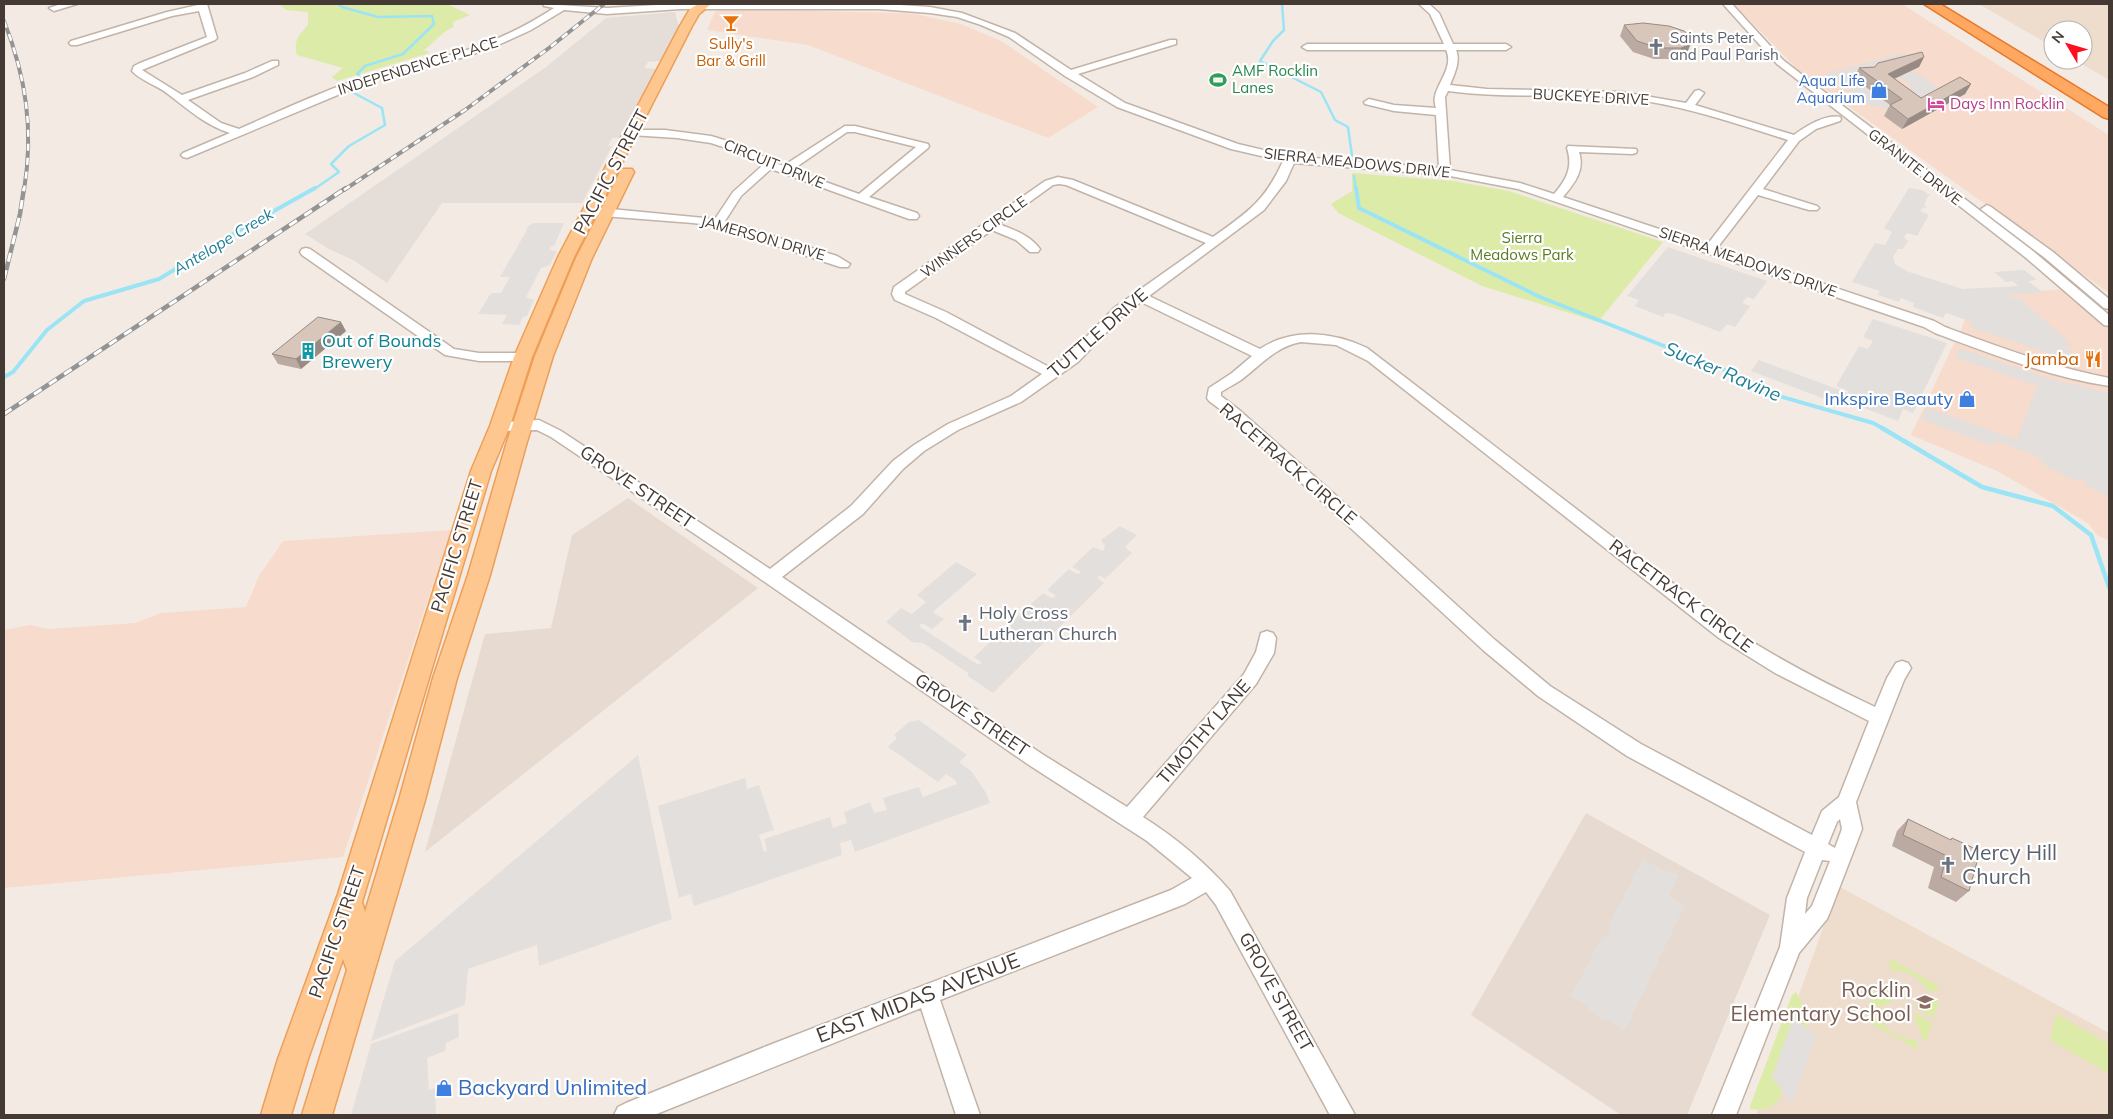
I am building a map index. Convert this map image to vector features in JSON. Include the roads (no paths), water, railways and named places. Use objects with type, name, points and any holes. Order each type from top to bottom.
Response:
[{"type":"highway","points":[[1931,4],[2109,114]]},
{"type":"highway","points":[[1952,4],[2109,99]]},
{"type":"main road","name":"PACIFIC STREET","points":[[317,1115],[412,800],[445,678],[479,575],[511,426],[523,357],[551,290],[599,212],[639,133],[707,10],[705,5]]},
{"type":"main road","name":"PACIFIC STREET","points":[[276,1115],[289,1067],[329,960],[350,894],[480,471],[511,426],[544,356],[566,298],[584,258],[599,212]]},
{"type":"main road","points":[[465,521],[477,529],[479,575]]},
{"type":"main road","points":[[400,734],[414,725],[435,687],[445,678]]},
{"type":"main road","points":[[350,894],[352,947],[361,970]]},
{"type":"street","points":[[54,8],[72,4]]},
{"type":"street","name":"SIERRA MEADOWS DRIVE","points":[[548,4],[608,11],[705,5],[880,6],[904,7],[958,15],[984,23],[1012,35],[1102,95],[1145,115],[1235,147],[1290,160],[1445,172],[1505,182],[1557,197],[1929,324],[1940,330],[2062,373],[2109,382]]},
{"type":"street","points":[[1424,4],[1434,13],[1451,47],[1454,63],[1442,87],[1440,98],[1445,172]]},
{"type":"street","name":"GRANITE DRIVE","points":[[1727,4],[1780,62],[2021,248],[2109,322]]},
{"type":"street","points":[[74,43],[203,6],[212,38],[138,68],[137,71],[181,98],[188,106],[217,125],[239,132]]},
{"type":"street","points":[[958,15],[969,6]]},
{"type":"street","name":"INDEPENDENCE PLACE","points":[[187,155],[304,103],[386,73],[466,54],[490,45],[529,27],[562,7]]},
{"type":"street","points":[[1069,74],[1173,42]]},
{"type":"street","points":[[1307,46],[1506,47]]},
{"type":"street","name":"GRANITE DRIVE","points":[[1796,62],[2035,244],[2109,305]]},
{"type":"street","points":[[181,98],[248,75],[275,63]]},
{"type":"street","name":"BUCKEYE DRIVE","points":[[1442,87],[1491,93],[1621,95],[1688,107],[1795,139]]},
{"type":"street","points":[[1688,107],[1699,93]]},
{"type":"street","points":[[1369,102],[1394,108],[1440,112]]},
{"type":"street","points":[[1710,249],[1795,139],[1812,127],[1836,119]]},
{"type":"street","points":[[784,170],[845,129],[855,129],[924,146],[860,198]]},
{"type":"street","name":"CIRCUIT DRIVE","points":[[639,133],[665,134],[720,142],[737,147],[784,170],[913,216]]},
{"type":"street","points":[[1557,197],[1575,174],[1576,157],[1572,148],[1632,151]]},
{"type":"street","name":"TUTTLE DRIVE","points":[[771,577],[857,510],[898,465],[918,448],[953,427],[1016,399],[1052,374],[1078,354],[1111,317],[1260,208],[1280,181],[1290,160]]},
{"type":"street","points":[[718,223],[743,188],[770,164]]},
{"type":"street","name":"WINNERS CIRCLE","points":[[1052,374],[941,315],[905,300],[898,294],[899,290],[1048,183],[1064,180],[1214,242]]},
{"type":"street","points":[[1756,190],[1813,208]]},
{"type":"street","name":"JAMERSON DRIVE","points":[[599,212],[693,218],[718,223],[844,264]]},
{"type":"street","points":[[991,225],[1020,237],[1034,249]]},
{"type":"street","points":[[306,252],[450,352],[479,357],[523,357]]},
{"type":"street","points":[[1139,296],[1262,355]]},
{"type":"street","name":"SIERRA MEADOWS DRIVE","points":[[1929,324],[1942,325],[2077,369],[2109,375]]},
{"type":"street","name":"RACETRACK CIRCLE","points":[[1822,851],[1608,734],[1562,704],[1517,671],[1326,495],[1233,412],[1214,398],[1213,393],[1262,355],[1284,342],[1306,339],[1330,340],[1362,351],[1737,641],[1808,684],[1880,718]]},
{"type":"street","points":[[2009,347],[2062,373]]},
{"type":"street","name":"GROVE STREET","points":[[511,426],[539,425],[556,434],[771,577],[1014,745],[1173,849],[1209,880],[1238,924],[1344,1115]]},
{"type":"street","name":"TIMOTHY LANE","points":[[1129,819],[1250,679],[1265,652],[1268,638]]},
{"type":"street","points":[[1724,1115],[1791,946],[1797,898],[1822,851],[1829,817],[1846,802],[1896,678],[1902,668]]},
{"type":"street","points":[[1791,946],[1820,912],[1852,830],[1846,802]]},
{"type":"street","name":"EAST MIDAS AVENUE","points":[[626,1115],[767,1057],[1178,897],[1209,880]]},
{"type":"street","points":[[927,994],[968,1115]]},
{"type":"waterway","name":"Antelope Creek","points":[[338,4],[342,7],[378,17],[432,16],[434,24],[403,54],[365,66],[357,74],[359,75]]},
{"type":"waterway","name":"Sucker Ravine","points":[[1282,4],[1284,30],[1273,41],[1260,61],[1321,92],[1335,120],[1348,127],[1352,156]]},
{"type":"waterway","name":"Antelope Creek","points":[[313,190],[339,172],[331,164],[349,146],[385,125],[382,108],[352,92]]},
{"type":"waterway","name":"Sucker Ravine","points":[[1354,176],[1356,190]]},
{"type":"waterway","name":"Antelope Creek","points":[[4,377],[13,372],[47,330],[84,301],[159,279],[240,230],[315,188]]},
{"type":"waterway","name":"Sucker Ravine","points":[[1356,188],[1359,208],[1540,297],[1735,374],[1765,392],[1873,423],[1884,429]]},
{"type":"waterway","name":"Sucker Ravine","points":[[1882,428],[1982,487],[2053,506],[2091,535],[2109,587]]},
{"type":"railway","points":[[344,190],[465,110],[549,48],[604,4]]},
{"type":"railway","points":[[4,21],[18,63],[26,104],[28,146],[24,190]]},
{"type":"railway","points":[[4,279],[20,214],[24,188]]},
{"type":"railway","points":[[4,414],[346,188]]},
{"type":"place","name":"Sully's Bar & Grill","points":[[731,23]]},
{"type":"place","name":"Saints Peter and Paul Parish","points":[[1656,47]]},
{"type":"place","name":"AMF Rocklin Lanes","points":[[1218,80]]},
{"type":"place","name":"Aqua Life Aquarium","points":[[1879,90]]},
{"type":"place","name":"Days Inn Rocklin","points":[[1936,104]]},
{"type":"place","name":"Out of Bounds Brewery","points":[[308,351]]},
{"type":"place","name":"Jamba","points":[[2093,359]]},
{"type":"place","name":"Inkspire Beauty","points":[[1967,399]]},
{"type":"place","name":"Holy Cross Lutheran Church","points":[[965,623]]},
{"type":"place","name":"Mercy Hill Church","points":[[1948,865]]},
{"type":"place","name":"Rocklin Elementary School","points":[[1925,1002]]},
{"type":"place","name":"Backyard Unlimited","points":[[444,1088]]},
{"type":"park label","name":"Sierra Meadows Park","points":[[1522,246]]}]
